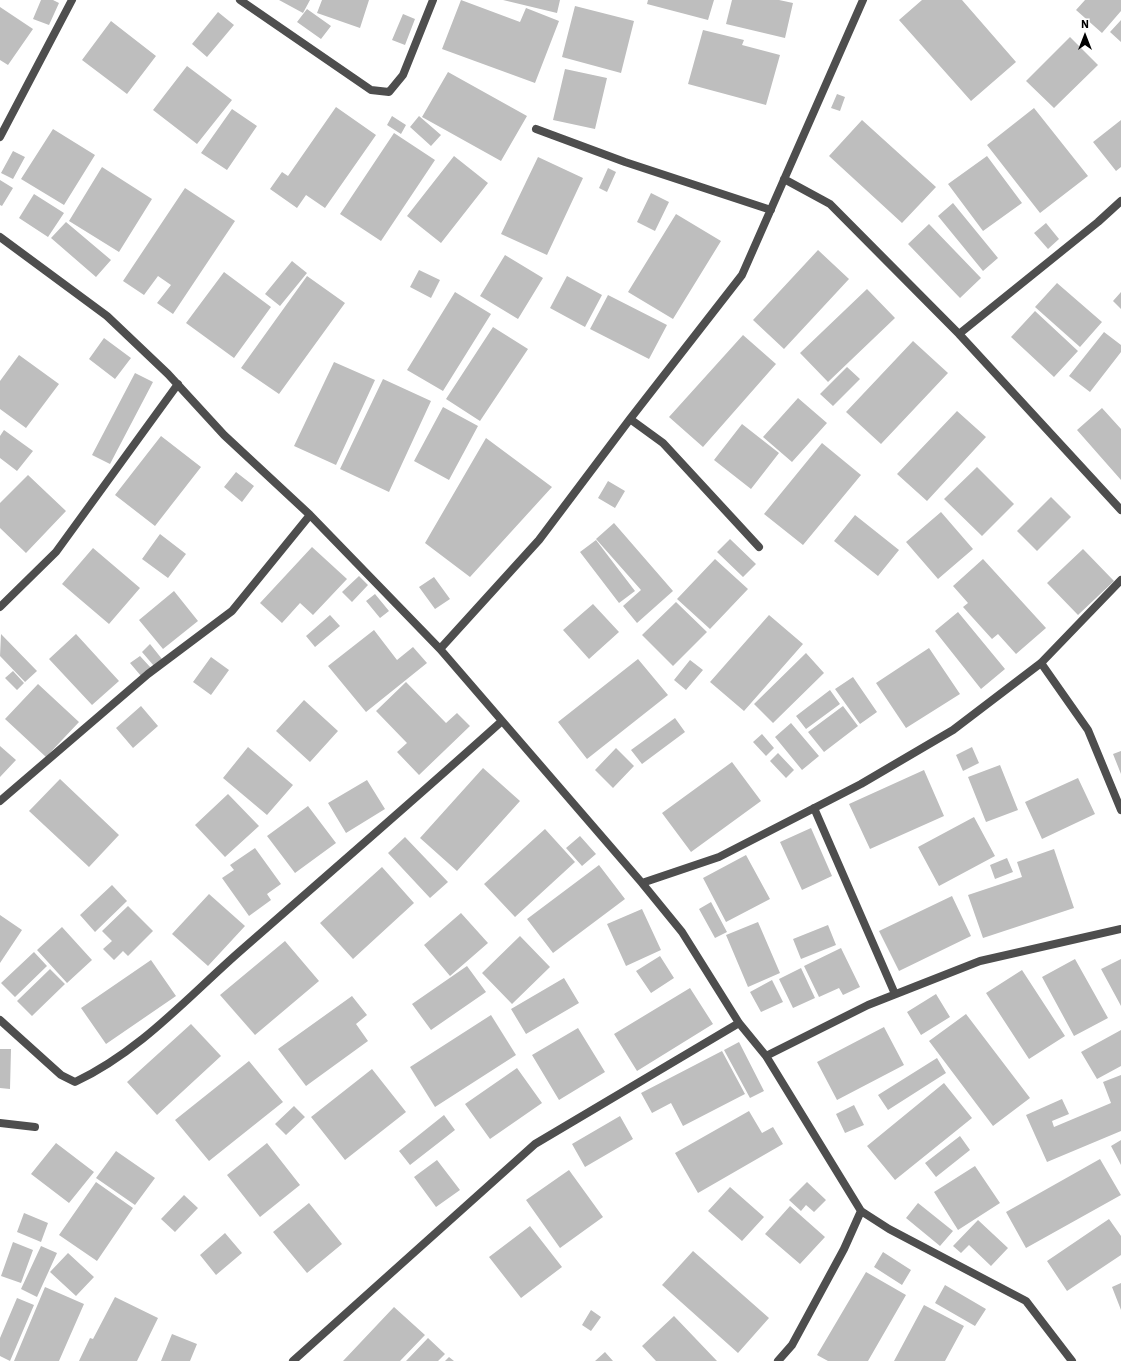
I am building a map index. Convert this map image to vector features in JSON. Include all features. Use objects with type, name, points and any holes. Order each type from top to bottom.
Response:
[{"type":"street","points":[[0,137],[72,0]]},
{"type":"street","points":[[240,0],[371,90],[389,92],[403,75],[433,0]]},
{"type":"street","points":[[440,649],[539,540],[630,419],[742,275],[863,0]]},
{"type":"street","points":[[536,129],[625,162],[771,210]]},
{"type":"street","points":[[784,179],[830,204],[959,334],[1121,510]]},
{"type":"street","points":[[959,334],[1098,222],[1121,201]]},
{"type":"street","points":[[0,236],[107,316],[178,384],[224,435],[310,515],[440,649],[642,883],[682,932],[739,1023],[766,1056],[861,1211],[889,1229],[1026,1301],[1072,1361]]},
{"type":"street","points":[[0,607],[56,552],[178,384]]},
{"type":"street","points":[[630,419],[663,443],[759,547]]},
{"type":"street","points":[[0,801],[148,674],[232,611],[310,515]]},
{"type":"street","points":[[642,883],[719,857],[861,784],[953,730],[1041,663],[1121,580]]},
{"type":"street","points":[[1041,663],[1088,730],[1121,810]]},
{"type":"street","points":[[0,1020],[61,1075],[75,1082],[101,1070],[164,1023],[236,955],[502,721]]},
{"type":"street","points":[[814,808],[895,994]]},
{"type":"street","points":[[766,1056],[868,1005],[980,961],[1121,928]]},
{"type":"street","points":[[293,1361],[534,1144],[739,1023]]},
{"type":"street","points":[[0,1123],[35,1127]]},
{"type":"street","points":[[778,1361],[792,1345],[844,1249],[861,1211]]},
{"type":"building","points":[[41,0],[53,0],[59,3],[49,25],[33,19]]},
{"type":"building","points":[[279,0],[310,0],[303,13]]},
{"type":"building","points":[[322,0],[369,0],[360,28],[317,13]]},
{"type":"building","points":[[461,0],[520,22],[526,8],[559,21],[535,83],[442,49]]},
{"type":"building","points":[[503,0],[560,0],[557,13]]},
{"type":"building","points":[[648,0],[714,0],[708,20],[647,4]]},
{"type":"building","points":[[732,0],[779,0],[793,3],[785,38],[726,24]]},
{"type":"building","points":[[922,0],[962,0],[1016,62],[971,101],[899,20]]},
{"type":"building","points":[[1085,0],[1121,0],[1121,11],[1102,33],[1076,10]]},
{"type":"building","points":[[575,6],[634,21],[621,73],[562,57]]},
{"type":"building","points":[[0,7],[33,29],[8,65],[0,60]]},
{"type":"building","points":[[307,9],[331,26],[321,39],[297,22]]},
{"type":"building","points":[[218,12],[234,25],[207,57],[192,44]]},
{"type":"building","points":[[403,14],[415,19],[405,45],[392,40]]},
{"type":"building","points":[[1121,20],[1121,42],[1110,32]]},
{"type":"building","points":[[111,21],[156,56],[127,94],[82,60]]},
{"type":"building","points":[[703,30],[744,40],[742,45],[780,55],[766,105],[688,84]]},
{"type":"building","points":[[1070,37],[1098,65],[1054,108],[1026,81]]},
{"type":"building","points":[[187,66],[232,100],[197,144],[153,110]]},
{"type":"building","points":[[565,69],[607,78],[595,129],[553,120]]},
{"type":"building","points":[[448,72],[527,116],[501,161],[422,117]]},
{"type":"building","points":[[837,94],[845,97],[840,111],[831,108]]},
{"type":"building","points":[[336,107],[376,135],[325,208],[306,195],[297,208],[270,189],[282,172],[288,176]]},
{"type":"building","points":[[1034,108],[1088,176],[1040,213],[987,145]]},
{"type":"building","points":[[232,109],[257,126],[227,170],[201,153]]},
{"type":"building","points":[[392,116],[406,125],[401,134],[387,125]]},
{"type":"building","points":[[419,116],[441,135],[431,146],[410,127]]},
{"type":"building","points":[[862,120],[936,187],[902,223],[829,156]]},
{"type":"building","points":[[1121,120],[1121,167],[1116,171],[1093,142]]},
{"type":"building","points":[[53,129],[95,155],[64,205],[21,179]]},
{"type":"building","points":[[394,133],[435,160],[381,241],[340,214]]},
{"type":"building","points":[[13,151],[25,157],[13,179],[1,173]]},
{"type":"building","points":[[454,156],[488,183],[441,243],[407,216]]},
{"type":"building","points":[[987,156],[1022,203],[983,231],[948,184]]},
{"type":"building","points":[[538,157],[583,178],[547,255],[501,234]]},
{"type":"building","points":[[102,167],[152,199],[119,252],[69,221]]},
{"type":"building","points":[[608,168],[616,172],[607,192],[599,188]]},
{"type":"building","points":[[0,180],[13,188],[2,206],[0,205]]},
{"type":"building","points":[[185,188],[235,221],[173,314],[157,303],[171,285],[158,276],[144,295],[123,281]]},
{"type":"building","points":[[651,193],[669,202],[655,231],[637,222]]},
{"type":"building","points":[[34,194],[64,213],[48,237],[19,218]]},
{"type":"building","points":[[953,203],[998,258],[983,271],[938,216]]},
{"type":"building","points":[[676,214],[721,241],[673,319],[628,292]]},
{"type":"building","points":[[66,222],[111,260],[96,277],[51,238]]},
{"type":"building","points":[[1046,223],[1059,239],[1048,249],[1034,233]]},
{"type":"building","points":[[929,224],[981,278],[960,298],[908,244]]},
{"type":"building","points":[[818,250],[849,279],[784,349],[753,320]]},
{"type":"building","points":[[505,255],[543,278],[518,319],[480,296]]},
{"type":"building","points":[[292,261],[307,273],[280,306],[265,294]]},
{"type":"building","points":[[419,270],[440,280],[431,298],[410,287]]},
{"type":"building","points":[[224,272],[271,307],[234,358],[186,323]]},
{"type":"building","points":[[307,276],[345,303],[279,394],[241,368]]},
{"type":"building","points":[[567,276],[602,295],[585,327],[550,308]]},
{"type":"building","points":[[1057,283],[1102,322],[1080,347],[1035,307]]},
{"type":"building","points":[[867,289],[895,318],[828,382],[800,353]]},
{"type":"building","points":[[455,292],[491,314],[443,391],[407,370]]},
{"type":"building","points":[[1121,292],[1121,309],[1113,301]]},
{"type":"building","points":[[608,295],[667,325],[649,359],[590,329]]},
{"type":"building","points":[[1035,311],[1078,351],[1054,377],[1011,337]]},
{"type":"building","points":[[493,327],[528,349],[480,421],[446,399]]},
{"type":"building","points":[[1104,332],[1121,345],[1121,352],[1090,392],[1069,376]]},
{"type":"building","points":[[743,335],[776,364],[703,447],[669,417]]},
{"type":"building","points":[[104,338],[131,358],[115,379],[89,359]]},
{"type":"building","points":[[913,341],[948,373],[881,444],[846,412]]},
{"type":"building","points":[[19,355],[59,384],[26,428],[0,409],[0,381]]},
{"type":"building","points":[[334,362],[375,380],[336,465],[294,446]]},
{"type":"building","points":[[847,367],[860,379],[833,406],[820,394]]},
{"type":"building","points":[[135,373],[153,382],[110,464],[92,455]]},
{"type":"building","points":[[383,379],[431,401],[389,492],[340,469]]},
{"type":"building","points":[[798,398],[827,423],[792,462],[763,437]]},
{"type":"building","points":[[443,407],[478,426],[449,480],[414,461]]},
{"type":"building","points":[[1102,408],[1121,429],[1121,480],[1077,430]]},
{"type":"building","points":[[957,411],[986,437],[927,501],[897,474]]},
{"type":"building","points":[[742,424],[779,453],[751,489],[714,460]]},
{"type":"building","points":[[4,430],[33,451],[17,471],[0,458],[0,436]]},
{"type":"building","points":[[161,436],[201,467],[155,526],[115,495]]},
{"type":"building","points":[[486,438],[552,487],[470,577],[425,543]]},
{"type":"building","points":[[822,443],[861,475],[803,545],[764,514]]},
{"type":"building","points":[[977,467],[1014,504],[982,536],[944,499]]},
{"type":"building","points":[[236,472],[254,486],[242,502],[224,487]]},
{"type":"building","points":[[28,475],[66,511],[26,553],[0,528],[0,503]]},
{"type":"building","points":[[608,481],[625,491],[615,508],[598,498]]},
{"type":"building","points":[[1051,497],[1071,517],[1037,551],[1017,531]]},
{"type":"building","points":[[941,512],[973,549],[938,579],[906,542]]},
{"type":"building","points":[[855,515],[899,550],[878,576],[834,541]]},
{"type":"building","points":[[614,523],[673,591],[637,623],[623,606],[641,590],[596,539]]},
{"type":"building","points":[[160,534],[186,554],[168,578],[142,559]]},
{"type":"building","points":[[730,539],[756,564],[743,577],[717,552]]},
{"type":"building","points":[[596,540],[635,591],[619,603],[580,552]]},
{"type":"building","points":[[312,547],[347,579],[313,615],[300,603],[282,623],[260,603]]},
{"type":"building","points":[[93,548],[140,588],[109,624],[62,584]]},
{"type":"building","points":[[1083,549],[1114,581],[1078,615],[1047,583]]},
{"type":"building","points":[[715,559],[748,589],[710,629],[677,599]]},
{"type":"building","points":[[983,559],[1046,628],[1016,654],[998,634],[992,639],[963,607],[968,603],[953,586]]},
{"type":"building","points":[[359,576],[368,585],[352,602],[342,592]]},
{"type":"building","points":[[434,577],[450,599],[435,609],[419,587]]},
{"type":"building","points":[[174,591],[198,621],[163,649],[139,620]]},
{"type":"building","points":[[375,594],[389,611],[380,618],[366,601]]},
{"type":"building","points":[[676,602],[707,632],[673,666],[642,635]]},
{"type":"building","points":[[593,604],[619,632],[589,659],[563,630]]},
{"type":"building","points":[[958,612],[1005,669],[981,689],[935,631]]},
{"type":"building","points":[[330,615],[340,626],[315,647],[306,636]]},
{"type":"building","points":[[769,615],[803,644],[744,711],[710,682]]},
{"type":"building","points":[[374,630],[397,660],[413,647],[427,663],[366,712],[328,666]]},
{"type":"building","points":[[1,634],[37,671],[25,682],[0,656]]},
{"type":"building","points":[[76,634],[119,681],[92,705],[49,659]]},
{"type":"building","points":[[150,644],[162,659],[154,666],[142,652]]},
{"type":"building","points":[[929,648],[960,694],[906,728],[876,683]]},
{"type":"building","points":[[806,653],[824,673],[773,723],[754,704]]},
{"type":"building","points":[[140,656],[151,668],[141,676],[130,663]]},
{"type":"building","points":[[211,657],[229,670],[211,695],[193,682]]},
{"type":"building","points":[[638,659],[668,695],[587,759],[558,722]]},
{"type":"building","points":[[690,660],[703,670],[686,690],[674,680]]},
{"type":"building","points":[[13,671],[24,683],[17,690],[5,678]]},
{"type":"building","points":[[853,677],[877,712],[860,724],[835,689]]},
{"type":"building","points":[[406,682],[446,723],[457,713],[470,726],[419,775],[397,752],[407,743],[376,711]]},
{"type":"building","points":[[38,684],[79,722],[46,757],[5,719]]},
{"type":"building","points":[[830,690],[840,704],[806,729],[796,716]]},
{"type":"building","points":[[304,700],[338,731],[310,762],[276,731]]},
{"type":"building","points":[[141,706],[158,726],[133,748],[116,728]]},
{"type":"building","points":[[843,706],[858,726],[824,752],[808,732]]},
{"type":"building","points":[[675,718],[685,732],[642,764],[631,750]]},
{"type":"building","points":[[791,723],[819,756],[802,770],[775,737]]},
{"type":"building","points":[[762,734],[774,748],[766,756],[753,742]]},
{"type":"building","points":[[0,746],[16,760],[0,777]]},
{"type":"building","points":[[248,747],[293,785],[267,815],[223,778]]},
{"type":"building","points":[[972,747],[979,763],[963,771],[956,755]]},
{"type":"building","points":[[616,748],[634,766],[613,788],[595,770]]},
{"type":"building","points":[[1121,751],[1121,774],[1113,754]]},
{"type":"building","points":[[778,753],[794,770],[786,778],[770,761]]},
{"type":"building","points":[[732,762],[761,801],[691,852],[662,813]]},
{"type":"building","points":[[1000,765],[1018,810],[986,822],[968,777]]},
{"type":"building","points":[[483,768],[520,801],[457,871],[420,838]]},
{"type":"building","points":[[924,770],[944,816],[870,849],[849,804]]},
{"type":"building","points":[[1078,778],[1095,814],[1042,839],[1025,802]]},
{"type":"building","points":[[60,779],[119,835],[89,867],[29,811]]},
{"type":"building","points":[[367,780],[385,809],[346,833],[328,803]]},
{"type":"building","points":[[228,794],[259,826],[225,857],[195,825]]},
{"type":"building","points":[[308,806],[336,843],[295,873],[267,836]]},
{"type":"building","points":[[974,817],[995,856],[939,886],[918,847]]},
{"type":"building","points":[[811,828],[832,876],[802,890],[780,842]]},
{"type":"building","points":[[545,829],[575,862],[515,917],[484,884]]},
{"type":"building","points":[[580,836],[596,854],[582,866],[566,848]]},
{"type":"building","points":[[405,837],[448,882],[430,898],[388,853]]},
{"type":"building","points":[[255,848],[281,884],[267,894],[271,900],[249,916],[222,878],[234,870],[230,865]]},
{"type":"building","points":[[1054,849],[1074,908],[983,938],[968,895],[1022,877],[1017,862]]},
{"type":"building","points":[[746,855],[770,899],[726,922],[703,878]]},
{"type":"building","points":[[1007,858],[1013,872],[995,879],[990,865]]},
{"type":"building","points":[[599,865],[625,899],[553,953],[527,919]]},
{"type":"building","points":[[382,867],[414,903],[353,959],[320,923]]},
{"type":"building","points":[[112,885],[127,901],[95,932],[80,915]]},
{"type":"building","points":[[209,894],[245,926],[208,966],[172,934]]},
{"type":"building","points":[[952,896],[971,936],[899,971],[879,931]]},
{"type":"building","points":[[711,902],[727,932],[715,938],[699,909]]},
{"type":"building","points":[[128,906],[153,931],[128,956],[123,951],[114,960],[103,949],[112,941],[102,931]]},
{"type":"building","points":[[642,909],[661,950],[626,966],[607,924]]},
{"type":"building","points":[[461,913],[488,943],[450,976],[424,945]]},
{"type":"building","points":[[0,915],[22,930],[0,963]]},
{"type":"building","points":[[758,922],[780,973],[748,987],[726,935]]},
{"type":"building","points":[[828,925],[836,945],[801,959],[793,939]]},
{"type":"building","points":[[62,927],[92,960],[67,983],[37,950]]},
{"type":"building","points":[[520,936],[550,967],[512,1004],[482,973]]},
{"type":"building","points":[[285,941],[319,981],[255,1035],[220,995]]},
{"type":"building","points":[[841,948],[860,987],[843,995],[839,988],[819,997],[804,966]]},
{"type":"building","points":[[34,952],[47,966],[15,997],[1,983]]},
{"type":"building","points":[[660,956],[674,978],[651,993],[636,971]]},
{"type":"building","points":[[1075,959],[1108,1018],[1074,1036],[1042,977]]},
{"type":"building","points":[[1121,959],[1121,1006],[1101,969]]},
{"type":"building","points":[[151,960],[176,996],[106,1044],[81,1008]]},
{"type":"building","points":[[467,966],[486,992],[431,1030],[412,1004]]},
{"type":"building","points":[[801,968],[815,998],[793,1008],[779,979]]},
{"type":"building","points":[[50,969],[65,984],[32,1016],[17,1001]]},
{"type":"building","points":[[1022,970],[1065,1036],[1029,1059],[986,993]]},
{"type":"building","points":[[564,978],[579,1003],[526,1034],[511,1009]]},
{"type":"building","points":[[772,980],[783,1002],[761,1012],[750,992]]},
{"type":"building","points":[[690,988],[713,1024],[637,1071],[614,1034]]},
{"type":"building","points":[[936,994],[950,1017],[921,1035],[907,1012]]},
{"type":"building","points":[[352,996],[367,1015],[356,1024],[368,1041],[306,1086],[278,1049]]},
{"type":"building","points":[[966,1014],[1030,1098],[993,1126],[929,1041]]},
{"type":"building","points":[[491,1015],[516,1055],[435,1107],[410,1067]]},
{"type":"building","points":[[191,1024],[221,1056],[157,1115],[127,1082]]},
{"type":"building","points":[[884,1027],[904,1065],[837,1100],[817,1062]]},
{"type":"building","points":[[578,1028],[605,1072],[559,1100],[532,1055]]},
{"type":"building","points":[[1121,1030],[1121,1066],[1097,1079],[1081,1052]]},
{"type":"building","points":[[739,1042],[764,1091],[750,1098],[724,1050]]},
{"type":"building","points":[[0,1049],[11,1049],[10,1089],[0,1088]]},
{"type":"building","points":[[722,1051],[745,1094],[683,1126],[671,1103],[652,1113],[641,1093]]},
{"type":"building","points":[[937,1058],[946,1073],[888,1110],[878,1095]]},
{"type":"building","points":[[249,1061],[283,1102],[209,1161],[175,1120]]},
{"type":"building","points":[[517,1068],[542,1103],[490,1139],[465,1104]]},
{"type":"building","points":[[372,1069],[406,1112],[345,1160],[311,1117]]},
{"type":"building","points":[[1121,1075],[1121,1131],[1047,1162],[1026,1115],[1062,1099],[1069,1114],[1052,1121],[1054,1127],[1111,1103],[1103,1082]]},
{"type":"building","points":[[944,1083],[972,1118],[895,1180],[867,1146]]},
{"type":"building","points":[[854,1105],[864,1125],[845,1133],[836,1114]]},
{"type":"building","points":[[294,1106],[305,1117],[286,1135],[275,1124]]},
{"type":"building","points":[[749,1111],[762,1133],[773,1127],[783,1144],[698,1193],[675,1153]]},
{"type":"building","points":[[444,1115],[455,1130],[410,1165],[399,1151]]},
{"type":"building","points":[[620,1116],[633,1139],[585,1167],[572,1144]]},
{"type":"building","points":[[960,1136],[970,1150],[936,1177],[925,1163]]},
{"type":"building","points":[[1121,1140],[1121,1165],[1111,1146]]},
{"type":"building","points":[[56,1143],[94,1172],[69,1203],[31,1174]]},
{"type":"building","points":[[267,1143],[300,1185],[260,1217],[227,1175]]},
{"type":"building","points":[[116,1151],[155,1178],[135,1205],[96,1178]]},
{"type":"building","points":[[1100,1159],[1121,1195],[1026,1248],[1006,1212]]},
{"type":"building","points":[[437,1160],[460,1190],[436,1207],[414,1177]]},
{"type":"building","points":[[975,1166],[1000,1203],[958,1230],[934,1192]]},
{"type":"building","points":[[569,1170],[603,1217],[560,1248],[526,1200]]},
{"type":"building","points":[[96,1182],[133,1208],[97,1261],[59,1235]]},
{"type":"building","points":[[807,1182],[826,1200],[814,1212],[806,1205],[801,1211],[789,1200]]},
{"type":"building","points":[[730,1187],[764,1217],[742,1241],[708,1211]]},
{"type":"building","points":[[184,1195],[198,1208],[175,1232],[161,1219]]},
{"type":"building","points":[[309,1203],[342,1244],[307,1273],[273,1232]]},
{"type":"building","points":[[918,1203],[953,1231],[940,1246],[906,1218]]},
{"type":"building","points":[[790,1206],[825,1237],[800,1264],[765,1234]]},
{"type":"building","points":[[24,1213],[48,1223],[41,1242],[17,1232]]},
{"type":"building","points":[[1109,1219],[1121,1236],[1121,1255],[1067,1291],[1047,1261]]},
{"type":"building","points":[[978,1220],[1008,1248],[991,1266],[969,1245],[961,1253],[953,1246]]},
{"type":"building","points":[[530,1226],[562,1267],[521,1298],[489,1257]]},
{"type":"building","points":[[225,1233],[242,1253],[216,1275],[200,1255]]},
{"type":"building","points":[[13,1242],[33,1250],[21,1283],[1,1276]]},
{"type":"building","points":[[41,1246],[57,1253],[37,1297],[21,1289]]},
{"type":"building","points":[[693,1251],[769,1318],[738,1353],[662,1285]]},
{"type":"building","points":[[883,1252],[911,1270],[902,1285],[874,1267]]},
{"type":"building","points":[[68,1253],[94,1277],[76,1296],[50,1272]]},
{"type":"building","points":[[866,1272],[906,1295],[868,1361],[828,1361],[817,1355]]},
{"type":"building","points":[[1121,1283],[1121,1310],[1112,1287]]},
{"type":"building","points":[[945,1285],[986,1309],[975,1326],[935,1303]]},
{"type":"building","points":[[45,1287],[84,1304],[59,1361],[14,1361]]},
{"type":"building","points":[[115,1297],[158,1318],[137,1361],[79,1361],[90,1338],[93,1339]]},
{"type":"building","points":[[17,1298],[34,1305],[10,1361],[0,1356],[0,1338]]},
{"type":"building","points":[[924,1305],[964,1326],[945,1361],[894,1361]]},
{"type":"building","points":[[394,1307],[425,1335],[400,1361],[343,1361]]},
{"type":"building","points":[[591,1310],[601,1317],[591,1331],[582,1325]]},
{"type":"building","points":[[674,1316],[717,1361],[656,1361],[642,1346]]},
{"type":"building","points":[[172,1334],[197,1344],[190,1361],[161,1361]]},
{"type":"building","points":[[428,1338],[445,1354],[438,1361],[406,1361]]},
{"type":"building","points":[[605,1352],[613,1361],[595,1361]]},
{"type":"building","points":[[449,1357],[454,1361],[445,1361]]}]
